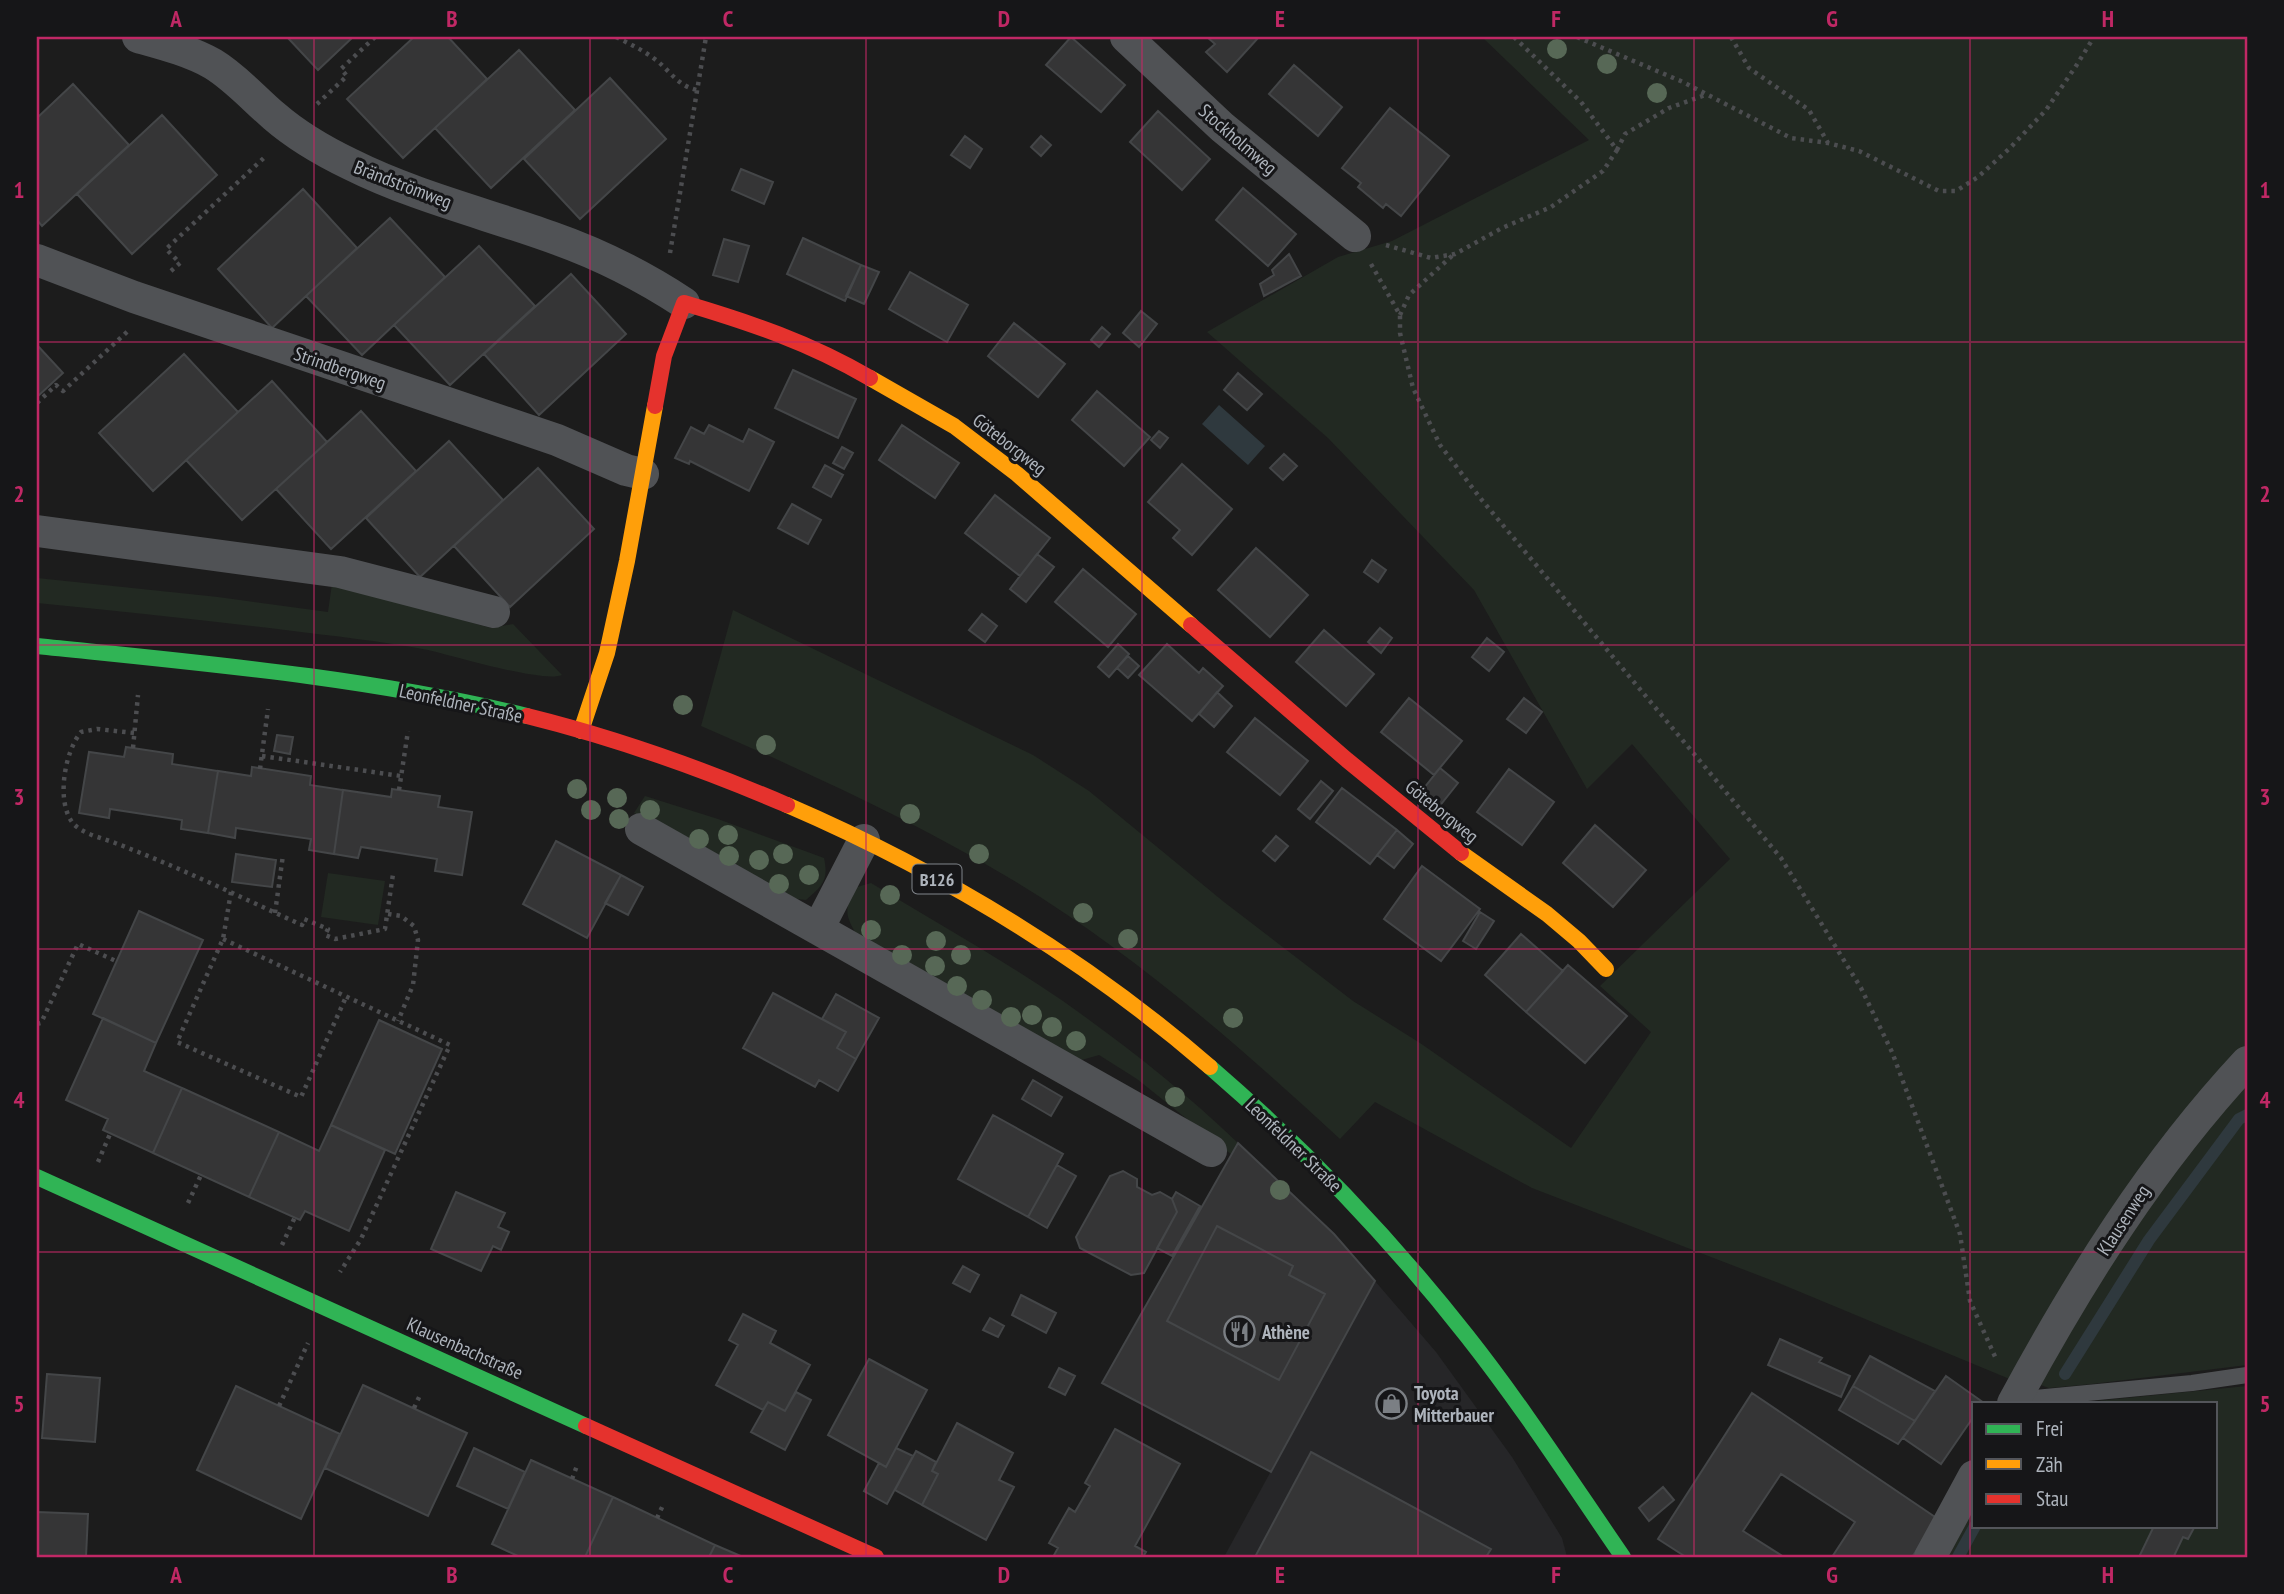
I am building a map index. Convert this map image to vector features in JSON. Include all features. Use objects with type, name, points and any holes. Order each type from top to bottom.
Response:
[{"type":"street","name":"Brändströmweg","points":[[138,37],[185,51],[214,65],[291,129],[324,151],[386,181],[553,238],[624,269],[684,303]]},
{"type":"street","name":"Stockholmweg","points":[[1126,37],[1222,127],[1355,236]]},
{"type":"street","name":"Strindbergweg","points":[[37,260],[148,302],[557,440],[626,470],[643,474]]},
{"type":"street","points":[[581,731],[607,653],[664,356],[684,303]]},
{"type":"street","name":"Göteborgweg","points":[[684,303],[781,334],[834,357],[914,401],[963,433],[1017,474],[1347,761],[1464,856],[1547,914],[1579,941],[1606,970]]},
{"type":"street","points":[[37,531],[340,572],[494,612]]},
{"type":"street","name":"Leonfeldner Straße","points":[[37,646],[272,670],[414,691],[495,708],[581,731],[681,763],[777,800],[864,840],[926,873],[1014,924],[1078,966],[1176,1040],[1258,1109],[1350,1200],[1448,1312],[1623,1557]]},
{"type":"street","points":[[641,829],[1211,1151]]},
{"type":"street","points":[[817,929],[864,840]]},
{"type":"street","name":"Klausenweg","points":[[2016,1398],[2073,1297],[2148,1182],[2182,1136],[2247,1062]]},
{"type":"street","name":"Klausenbachstraße","points":[[37,1177],[876,1557]]},
{"type":"street","points":[[1930,1557],[1972,1480]]},
{"type":"lane","points":[[2016,1398],[2192,1383],[2247,1374]]},
{"type":"path","points":[[37,403],[56,385],[63,391],[141,319],[154,287],[180,263],[166,249],[281,142],[291,129],[347,76],[341,69],[375,37]]},
{"type":"path","points":[[616,37],[657,61],[687,88],[697,90]]},
{"type":"path","points":[[669,257],[705,37]]},
{"type":"path","points":[[1514,37],[1581,102],[1617,150]]},
{"type":"path","points":[[1577,37],[1683,82],[1791,138],[1859,151],[1939,191],[1956,191],[1978,177],[2010,148],[2046,110],[2094,37]]},
{"type":"path","points":[[1731,37],[1749,68],[1809,110],[1828,143]]},
{"type":"path","points":[[1399,315],[1409,295],[1455,254],[1502,228],[1551,207],[1603,171],[1625,134],[1669,108],[1707,94]]},
{"type":"path","points":[[1355,236],[1431,258],[1455,254]]},
{"type":"path","points":[[1355,236],[1399,315],[1400,333],[1413,388],[1440,445],[1481,499],[1781,858],[1861,988],[1892,1052],[1961,1234],[1970,1301],[2016,1398]]},
{"type":"path","points":[[132,748],[138,695]]},
{"type":"path","points":[[260,769],[268,709]]},
{"type":"path","points":[[134,733],[97,729],[81,732],[73,742],[63,794],[67,813],[73,824],[302,925],[304,919],[328,929],[325,934],[335,939],[385,929],[393,874]]},
{"type":"path","points":[[399,790],[408,731]]},
{"type":"path","points":[[262,756],[401,776]]},
{"type":"path","points":[[275,913],[283,855]]},
{"type":"path","points":[[231,892],[223,939],[177,1042],[301,1097],[346,997]]},
{"type":"path","points":[[388,914],[401,916],[414,926],[418,940],[413,985],[398,1021]]},
{"type":"path","points":[[223,939],[450,1045],[361,1239],[337,1277]]},
{"type":"path","points":[[37,1024],[41,1024],[78,944],[116,961]]},
{"type":"path","points":[[96,1166],[110,1133]]},
{"type":"path","points":[[186,1207],[201,1175]]},
{"type":"path","points":[[280,1250],[295,1217]]},
{"type":"path","points":[[279,1406],[308,1343]]},
{"type":"shaded area","points":[[1482,37],[2247,37],[2247,1049],[2012,1380],[1781,1284],[1532,1188],[1375,1102],[1340,1139],[1182,1000],[1055,907],[974,857],[897,817],[701,726],[733,610],[1033,755],[1089,791],[1224,902],[1353,1001],[1420,1043],[1571,1148],[1651,1032],[1600,986],[1730,859],[1632,744],[1587,789],[1474,590],[1328,438],[1207,332],[1338,257],[1392,241],[1589,140]]},
{"type":"shaded area","points":[[1219,405],[1265,446],[1248,465],[1202,424]]},
{"type":"shaded area","points":[[37,578],[218,597],[328,612],[332,584],[491,628],[513,624],[562,675],[518,672],[428,650],[375,641],[37,603]]},
{"type":"shaded area","points":[[645,796],[718,819],[824,858],[825,878],[806,900],[781,897],[634,813]]},
{"type":"shaded area","points":[[328,873],[385,881],[378,925],[321,917]]},
{"type":"shaded area","points":[[871,883],[1016,970],[1109,1034],[1175,1087],[1238,1143],[1232,1155],[1137,1079],[1099,1055],[1078,1061],[855,932],[849,920],[848,905],[857,887]]},
{"type":"shaded area","points":[[2247,1077],[2247,1365],[2049,1388],[2035,1383],[2128,1227]]},
{"type":"shaded area","name":"Toyota Mitterbauer","points":[[1375,1281],[1436,1352],[1512,1457],[1562,1538],[1567,1557],[1224,1557]]},
{"type":"shaded area","points":[[2247,1386],[2247,1557],[1941,1557],[1972,1500],[1972,1528],[2218,1528],[2218,1402],[2086,1402]]},
{"type":"building","points":[[287,37],[353,37],[318,70]]},
{"type":"building","points":[[414,37],[448,37],[487,79],[403,158],[347,99]]},
{"type":"building","points":[[1071,37],[1125,85],[1101,112],[1046,65]]},
{"type":"building","points":[[1207,37],[1259,37],[1227,72],[1206,52],[1215,44]]},
{"type":"building","points":[[519,50],[575,110],[491,188],[435,128]]},
{"type":"building","points":[[1294,65],[1342,107],[1318,136],[1269,94]]},
{"type":"building","points":[[610,78],[666,139],[580,219],[524,159]]},
{"type":"building","points":[[73,84],[129,145],[42,226],[37,220],[37,118]]},
{"type":"building","points":[[1390,108],[1449,156],[1401,216],[1386,204],[1383,208],[1358,187],[1361,183],[1342,168]]},
{"type":"building","points":[[1158,111],[1210,159],[1182,190],[1130,142]]},
{"type":"building","points":[[162,115],[217,175],[132,254],[77,194]]},
{"type":"building","points":[[965,136],[982,149],[970,168],[951,155]]},
{"type":"building","points":[[1041,136],[1051,145],[1041,156],[1031,147]]},
{"type":"building","points":[[741,169],[773,182],[764,204],[732,190]]},
{"type":"building","points":[[1243,188],[1296,234],[1268,266],[1216,220]]},
{"type":"building","points":[[303,189],[357,248],[272,328],[218,269]]},
{"type":"building","points":[[390,218],[445,277],[362,355],[306,296]]},
{"type":"building","points":[[803,238],[861,265],[845,301],[787,274]]},
{"type":"building","points":[[724,239],[749,246],[738,282],[713,275]]},
{"type":"building","points":[[479,246],[535,306],[450,385],[394,325]]},
{"type":"building","points":[[1289,254],[1301,276],[1264,296],[1260,284],[1274,275],[1272,270]]},
{"type":"building","points":[[861,265],[879,272],[864,304],[846,296]]},
{"type":"building","points":[[910,272],[968,305],[947,342],[889,309]]},
{"type":"building","points":[[571,274],[626,334],[539,415],[484,354]]},
{"type":"building","points":[[1141,311],[1157,324],[1139,347],[1123,333]]},
{"type":"building","points":[[1014,323],[1065,364],[1038,397],[988,356]]},
{"type":"building","points":[[1102,327],[1110,334],[1099,347],[1091,340]]},
{"type":"building","points":[[37,345],[63,373],[37,397]]},
{"type":"building","points":[[184,354],[238,412],[153,491],[99,433]]},
{"type":"building","points":[[793,370],[856,399],[838,438],[775,408]]},
{"type":"building","points":[[1238,373],[1262,394],[1247,410],[1224,390]]},
{"type":"building","points":[[272,381],[327,442],[242,520],[186,460]]},
{"type":"building","points":[[1097,391],[1150,437],[1124,466],[1072,420]]},
{"type":"building","points":[[361,411],[416,471],[331,549],[276,489]]},
{"type":"building","points":[[709,425],[743,442],[749,429],[774,442],[749,491],[690,461],[689,464],[675,458],[691,427],[704,434]]},
{"type":"building","points":[[902,425],[959,463],[935,498],[879,460]]},
{"type":"building","points":[[1159,431],[1168,438],[1160,448],[1151,440]]},
{"type":"building","points":[[449,441],[503,500],[420,577],[366,518]]},
{"type":"building","points":[[842,447],[853,453],[844,469],[833,463]]},
{"type":"building","points":[[1284,454],[1297,466],[1283,480],[1270,468]]},
{"type":"building","points":[[1182,464],[1232,509],[1192,555],[1173,538],[1180,530],[1148,502]]},
{"type":"building","points":[[825,465],[843,475],[831,497],[813,487]]},
{"type":"building","points":[[538,468],[594,529],[510,607],[454,546]]},
{"type":"building","points":[[995,495],[1050,538],[1020,576],[965,533]]},
{"type":"building","points":[[792,504],[821,520],[808,544],[778,528]]},
{"type":"building","points":[[1256,548],[1308,595],[1270,637],[1218,590]]},
{"type":"building","points":[[1037,554],[1054,567],[1026,602],[1010,589]]},
{"type":"building","points":[[1372,560],[1386,570],[1378,582],[1364,572]]},
{"type":"building","points":[[1083,569],[1136,614],[1108,647],[1055,602]]},
{"type":"building","points":[[982,614],[997,626],[985,642],[969,630]]},
{"type":"building","points":[[1380,628],[1392,638],[1381,653],[1368,642]]},
{"type":"building","points":[[1324,630],[1374,674],[1346,706],[1296,662]]},
{"type":"building","points":[[1487,638],[1504,652],[1489,671],[1472,657]]},
{"type":"building","points":[[1118,644],[1129,654],[1109,677],[1098,667]]},
{"type":"building","points":[[1167,644],[1199,673],[1203,668],[1223,686],[1192,721],[1139,675]]},
{"type":"building","points":[[1128,656],[1139,666],[1128,678],[1117,668]]},
{"type":"building","points":[[1217,692],[1232,706],[1214,727],[1199,714]]},
{"type":"building","points":[[1409,698],[1462,741],[1434,775],[1381,732]]},
{"type":"building","points":[[1524,698],[1542,712],[1526,733],[1507,719]]},
{"type":"building","points":[[1255,718],[1308,761],[1280,795],[1227,752]]},
{"type":"building","points":[[277,735],[293,737],[290,754],[274,751]]},
{"type":"building","points":[[126,747],[173,754],[172,764],[218,771],[208,833],[181,829],[182,820],[110,809],[109,818],[79,813],[89,752],[124,757]]},
{"type":"building","points":[[252,767],[311,776],[310,785],[343,790],[334,854],[309,850],[311,839],[236,828],[235,838],[208,833],[218,771],[251,776]]},
{"type":"building","points":[[1440,768],[1458,783],[1438,808],[1420,793]]},
{"type":"building","points":[[1509,769],[1554,802],[1522,845],[1477,812]]},
{"type":"building","points":[[1321,781],[1333,791],[1310,819],[1298,809]]},
{"type":"building","points":[[1342,788],[1397,830],[1370,864],[1316,822]]},
{"type":"building","points":[[392,789],[440,796],[438,807],[472,812],[462,875],[435,871],[437,859],[361,847],[358,858],[334,854],[343,790],[391,797]]},
{"type":"building","points":[[1595,825],[1646,870],[1613,907],[1563,863]]},
{"type":"building","points":[[1397,830],[1413,844],[1394,868],[1377,855]]},
{"type":"building","points":[[1276,836],[1288,846],[1275,861],[1263,851]]},
{"type":"building","points":[[556,841],[621,875],[587,938],[523,904]]},
{"type":"building","points":[[236,854],[276,860],[272,887],[232,882]]},
{"type":"building","points":[[1422,866],[1480,909],[1441,961],[1384,919]]},
{"type":"building","points":[[621,875],[643,887],[628,915],[605,903]]},
{"type":"building","points":[[139,911],[203,940],[156,1043],[93,1014]]},
{"type":"building","points":[[1480,912],[1494,921],[1476,949],[1463,941]]},
{"type":"building","points":[[1521,934],[1563,971],[1526,1012],[1485,975]]},
{"type":"building","points":[[1568,965],[1627,1016],[1585,1063],[1526,1012]]},
{"type":"building","points":[[773,993],[846,1032],[837,1048],[856,1059],[838,1091],[819,1080],[815,1087],[743,1048]]},
{"type":"building","points":[[836,994],[879,1018],[856,1059],[837,1048],[846,1032],[822,1019]]},
{"type":"building","points":[[103,1018],[156,1043],[144,1071],[182,1088],[153,1153],[103,1130],[108,1119],[66,1100]]},
{"type":"building","points":[[379,1020],[442,1049],[395,1154],[331,1125]]},
{"type":"building","points":[[1033,1080],[1062,1097],[1051,1116],[1022,1099]]},
{"type":"building","points":[[182,1088],[279,1132],[249,1197],[153,1153]]},
{"type":"building","points":[[993,1115],[1063,1154],[1028,1217],[958,1179]]},
{"type":"building","points":[[331,1125],[385,1150],[349,1231],[305,1211],[300,1220],[249,1197],[279,1132],[319,1151]]},
{"type":"building","name":"Athène","points":[[1238,1143],[1334,1234],[1375,1281],[1271,1472],[1102,1383]]},
{"type":"building","points":[[1057,1165],[1076,1176],[1047,1228],[1028,1217]]},
{"type":"building","points":[[1123,1171],[1137,1179],[1137,1187],[1152,1195],[1160,1192],[1172,1199],[1177,1212],[1144,1273],[1131,1275],[1080,1248],[1076,1237],[1110,1176]]},
{"type":"building","points":[[456,1192],[505,1213],[498,1227],[509,1232],[501,1250],[493,1246],[481,1271],[431,1249]]},
{"type":"building","points":[[1176,1192],[1200,1206],[1172,1256],[1157,1248],[1177,1212],[1172,1199]]},
{"type":"building","name":"Athène","points":[[1217,1226],[1293,1266],[1289,1275],[1325,1294],[1279,1380],[1167,1321]]},
{"type":"building","points":[[963,1266],[979,1275],[970,1292],[953,1283]]},
{"type":"building","points":[[1021,1295],[1056,1313],[1046,1333],[1012,1315]]},
{"type":"building","points":[[743,1314],[776,1331],[770,1343],[810,1365],[785,1411],[768,1402],[763,1410],[716,1385],[738,1345],[729,1340]]},
{"type":"building","points":[[990,1318],[1004,1326],[998,1337],[983,1330]]},
{"type":"building","points":[[1780,1339],[1822,1358],[1819,1362],[1850,1376],[1841,1397],[1768,1365]]},
{"type":"building","points":[[1870,1356],[1935,1391],[1915,1421],[1853,1386]]},
{"type":"building","points":[[869,1359],[927,1390],[886,1467],[828,1435]]},
{"type":"building","points":[[1059,1368],[1075,1376],[1065,1395],[1049,1387]]},
{"type":"building","points":[[47,1374],[100,1378],[95,1442],[42,1438]]},
{"type":"building","points":[[1946,1376],[1983,1402],[1972,1402],[1972,1419],[1941,1464],[1903,1438]]},
{"type":"building","points":[[363,1385],[467,1433],[428,1516],[325,1468]]},
{"type":"building","points":[[236,1386],[340,1434],[301,1519],[197,1470]]},
{"type":"building","points":[[1853,1386],[1915,1421],[1898,1444],[1839,1410]]},
{"type":"building","points":[[796,1392],[811,1400],[785,1450],[751,1432],[768,1402],[785,1411]]},
{"type":"building","points":[[1752,1393],[1938,1519],[1912,1557],[1832,1557],[1855,1522],[1781,1474],[1743,1531],[1784,1557],[1686,1557],[1658,1539]]},
{"type":"building","points":[[957,1423],[1013,1453],[999,1480],[1014,1487],[986,1540],[922,1505],[938,1474],[932,1471]]},
{"type":"building","points":[[1115,1429],[1180,1464],[1135,1546],[1146,1552],[1143,1557],[1053,1557],[1058,1548],[1049,1543],[1069,1508],[1075,1512],[1090,1486],[1085,1483]]},
{"type":"building","points":[[474,1448],[525,1472],[508,1509],[457,1486]]},
{"type":"building","points":[[896,1448],[913,1456],[887,1504],[864,1491],[879,1463],[886,1467]]},
{"type":"building","points":[[916,1451],[936,1462],[932,1471],[938,1474],[922,1505],[895,1490]]},
{"type":"building","points":[[1311,1452],[1491,1549],[1486,1557],[1255,1557]]},
{"type":"building","points":[[531,1460],[613,1497],[585,1557],[520,1557],[492,1544]]},
{"type":"building","points":[[1663,1487],[1674,1500],[1649,1521],[1639,1508]]},
{"type":"building","points":[[613,1497],[715,1545],[709,1557],[585,1557]]},
{"type":"building","points":[[37,1512],[88,1514],[86,1557],[37,1557]]},
{"type":"building","points":[[2153,1528],[2194,1528],[2188,1539],[2183,1537],[2174,1556],[2177,1557],[2139,1557]]},
{"type":"building","points":[[715,1545],[743,1557],[709,1557]]},
{"type":"waterway","points":[[2065,1374],[2149,1240],[2239,1119],[2247,1115]]},
{"type":"waterway","points":[[1958,1557],[1974,1528]]},
{"type":"traffic: fast","points":[[37,646],[344,681],[466,702],[527,716]]},
{"type":"traffic: fast","points":[[1210,1067],[1279,1129],[1345,1195],[1408,1264],[1508,1390],[1623,1557]]},
{"type":"traffic: fast","points":[[37,1177],[586,1426]]},
{"type":"traffic: slow","points":[[870,378],[954,426],[1017,474],[1191,625]]},
{"type":"traffic: slow","points":[[581,731],[607,653],[655,406]]},
{"type":"traffic: slow","points":[[787,805],[900,858],[1009,920],[1112,989],[1210,1067]]},
{"type":"traffic: slow","points":[[1461,853],[1547,914],[1606,969]]},
{"type":"traffic: jam","points":[[655,406],[664,356],[684,303],[779,334],[870,378]]},
{"type":"traffic: jam","points":[[1191,625],[1347,760],[1461,853]]},
{"type":"traffic: jam","points":[[527,716],[659,755],[787,805]]},
{"type":"traffic: jam","points":[[586,1426],[876,1557]]},
{"type":"place","name":"Athène","points":[[1239,1332]]},
{"type":"place","name":"Toyota Mitterbauer","points":[[1391,1404]]}]
